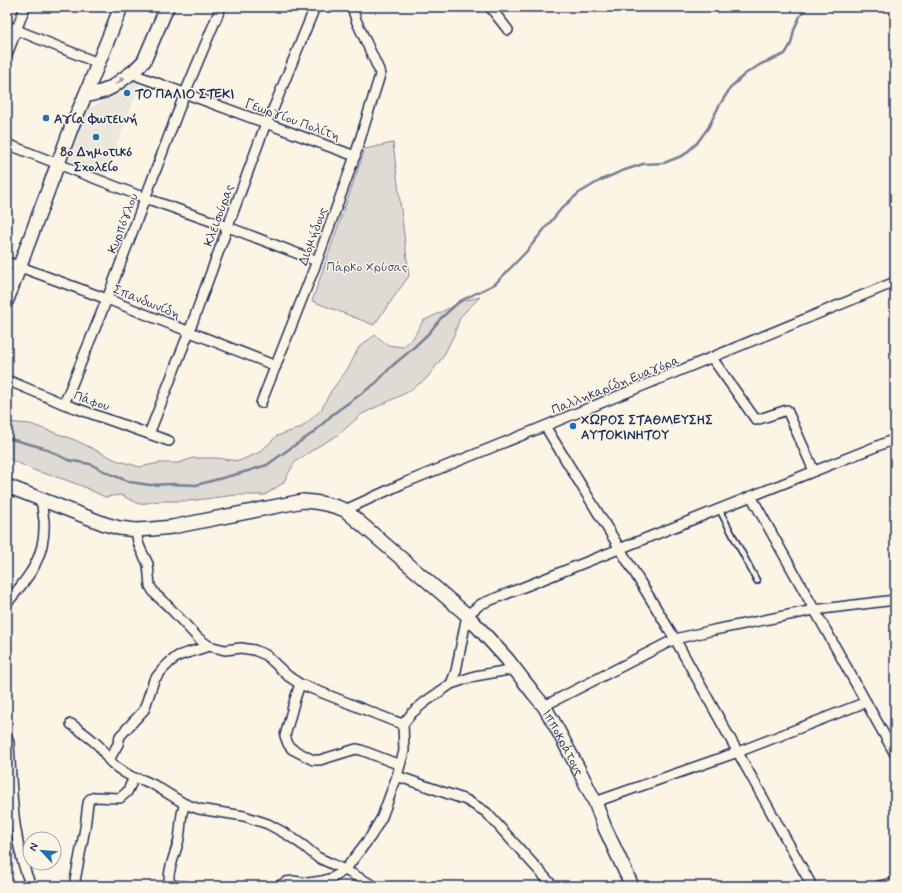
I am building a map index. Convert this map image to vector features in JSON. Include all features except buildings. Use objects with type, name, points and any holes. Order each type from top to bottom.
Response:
[{"type":"street","points":[[7,56],[25,7]]},
{"type":"street","points":[[7,300],[13,264],[58,164],[121,7]]},
{"type":"street","points":[[85,96],[104,91],[112,87],[134,71],[144,61],[167,7]]},
{"type":"street","name":"Κυρπόγλου","points":[[64,404],[221,7]]},
{"type":"street","name":"Κλεισούρας","points":[[149,434],[189,332],[266,123],[315,7]]},
{"type":"street","name":"Διομήδους","points":[[261,403],[317,261],[355,156],[380,75],[356,20],[352,7]]},
{"type":"street","points":[[490,7],[508,30]]},
{"type":"street","points":[[7,26],[98,63]]},
{"type":"street","name":"Γεωργίου Πολίτη","points":[[134,71],[138,76],[355,156]]},
{"type":"street","points":[[7,144],[145,198],[228,227],[317,261]]},
{"type":"street","name":"Σπανδωνίδη","points":[[13,264],[276,366]]},
{"type":"street","name":"Παλληκαρίδη Ευαγόρα","points":[[345,510],[404,483],[895,282]]},
{"type":"street","points":[[712,358],[756,420],[787,410],[814,471]]},
{"type":"street","name":"Πάφου","points":[[7,380],[64,404],[169,441]]},
{"type":"street","points":[[546,426],[676,639],[812,886]]},
{"type":"street","points":[[451,684],[456,671],[467,615],[481,604],[895,439]]},
{"type":"street","points":[[7,486],[105,524],[119,528],[136,530],[172,527],[303,501],[334,505],[345,510]]},
{"type":"street","points":[[751,496],[895,754]]},
{"type":"street","points":[[7,603],[25,583],[40,556],[44,522],[41,499]]},
{"type":"street","name":"Ιπποκράτους","points":[[345,510],[458,609],[467,615],[515,669],[544,706],[580,770],[632,886]]},
{"type":"street","points":[[136,530],[140,548],[148,564],[150,586],[154,594],[170,607],[198,638],[209,646],[225,650],[241,648],[254,650],[266,655],[288,676],[300,684],[403,724]]},
{"type":"street","points":[[544,706],[676,639],[814,610],[895,600]]},
{"type":"street","points":[[109,760],[118,744],[120,736],[144,710],[154,680],[163,669],[178,656],[209,646]]},
{"type":"street","points":[[279,886],[286,882],[293,881],[308,883],[322,881],[332,878],[345,870],[371,836],[382,817],[397,776],[404,751],[403,724],[412,713],[451,684],[475,676],[515,669]]},
{"type":"street","points":[[300,684],[285,736],[292,749],[313,760],[320,760],[356,749],[400,765]]},
{"type":"street","points":[[595,802],[738,752],[866,702]]},
{"type":"street","points":[[72,724],[99,746],[109,760],[121,771],[134,778],[154,785],[185,804],[200,809],[244,816],[268,824],[288,835],[317,857],[374,886]]},
{"type":"street","points":[[7,737],[9,743],[14,814],[19,848],[24,870],[31,886]]},
{"type":"street","points":[[397,776],[466,800],[486,812],[553,886]]},
{"type":"street","points":[[74,886],[88,803],[90,799],[95,797],[120,798],[127,792],[134,778]]},
{"type":"street","points":[[184,886],[174,886],[170,883],[169,878],[173,859],[179,842],[181,814],[185,804]]},
{"type":"street","points":[[880,886],[895,884]]},
{"type":"lane","points":[[719,509],[757,581]]},
{"type":"shaded area","name":"8ο Δημοτικό Σχολείο","points":[[137,79],[141,82],[105,175],[63,160],[80,115]]},
{"type":"green space","name":"Πάρκο Χρύσας","points":[[393,143],[409,276],[374,325],[312,301],[365,149]]},
{"type":"green space","points":[[480,297],[460,317],[454,335],[443,357],[426,379],[406,393],[362,414],[338,435],[295,462],[283,483],[265,495],[236,495],[189,501],[160,501],[139,504],[121,495],[105,497],[82,486],[36,471],[7,458],[7,422],[30,424],[75,440],[116,460],[140,467],[159,463],[179,463],[193,458],[217,458],[239,461],[260,452],[277,436],[302,427],[321,410],[331,391],[349,367],[359,347],[375,335],[388,345],[403,347],[413,338],[423,321],[463,301]]},
{"type":"waterway","points":[[7,438],[44,448],[68,460],[90,464],[130,482],[150,485],[196,485],[267,465],[313,433],[333,414],[376,383],[392,366],[429,333],[441,318],[460,301],[495,284],[526,252],[562,208],[579,193],[601,180],[622,171],[643,164],[664,163],[684,155],[697,143],[708,128],[731,87],[745,74],[761,64],[785,54],[791,44],[794,30],[800,16],[808,7]]},
{"type":"place","name":"ΤΟ ΠΑΛΙΟ ΣΤΕΚΙ","points":[[127,93]]},
{"type":"place","name":"Αγία Φωτεινή","points":[[46,118]]},
{"type":"place","name":"8ο Δημοτικό Σχολείο","points":[[96,137]]},
{"type":"place","name":"ΧΩΡΟΣ ΣΤΑΘΜΕΥΣΗΣ ΑΥΤΟΚΙΝΗΤΟΥ","points":[[573,426]]}]
